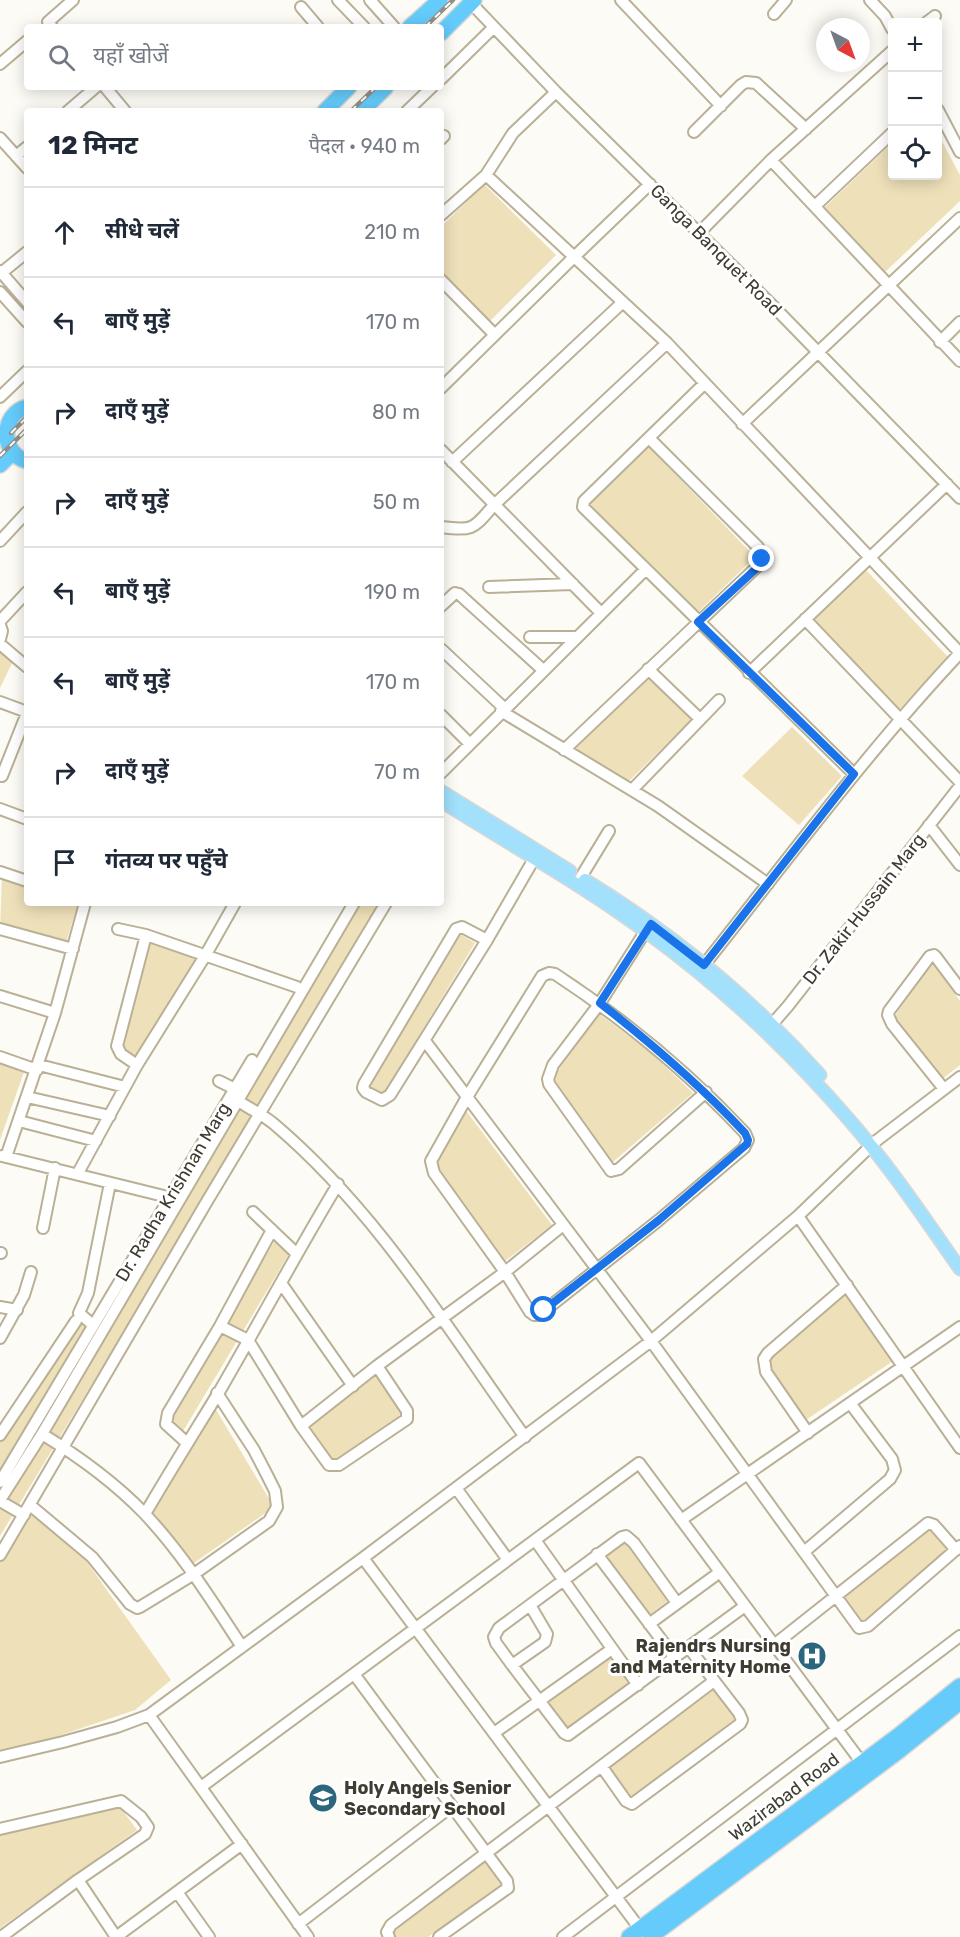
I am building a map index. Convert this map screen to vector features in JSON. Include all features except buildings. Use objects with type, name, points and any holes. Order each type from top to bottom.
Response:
[{"type":"highway","points":[[414,24],[440,0]]},
{"type":"highway","points":[[444,30],[472,2]]},
{"type":"highway","points":[[328,108],[346,90]]},
{"type":"highway","points":[[365,108],[383,90]]},
{"type":"highway","points":[[24,408],[12,415],[2,431],[6,445],[12,453],[24,460]]},
{"type":"highway","points":[[0,465],[12,453]]},
{"type":"highway","name":"Wazirabad Road","points":[[642,1935],[960,1686]]},
{"type":"highway","name":"Wazirabad Road","points":[[642,1935],[900,1750],[960,1702]]},
{"type":"main road","points":[[444,802],[536,855],[581,877],[704,965],[769,1028],[873,1144],[960,1255]]},
{"type":"main road","points":[[536,855],[584,889],[648,927],[702,975],[769,1028]]},
{"type":"main road","points":[[873,1144],[960,1269]]},
{"type":"street","points":[[49,24],[73,0]]},
{"type":"street","points":[[338,0],[361,24]]},
{"type":"street","points":[[370,0],[391,24]]},
{"type":"street","points":[[621,0],[721,106]]},
{"type":"street","points":[[774,14],[786,0]]},
{"type":"street","points":[[870,0],[888,22]]},
{"type":"street","name":"Ganga Banquet Road","points":[[472,2],[493,28],[700,232],[960,498]]},
{"type":"street","points":[[300,7],[315,24]]},
{"type":"street","points":[[444,75],[493,28]]},
{"type":"street","points":[[0,64],[24,43]]},
{"type":"street","points":[[700,232],[771,160],[888,55]]},
{"type":"street","points":[[694,132],[746,82],[756,83],[806,129]]},
{"type":"street","points":[[72,108],[93,90]]},
{"type":"street","points":[[108,90],[123,108]]},
{"type":"street","points":[[410,108],[429,90]]},
{"type":"street","points":[[444,212],[486,175],[513,133],[556,92]]},
{"type":"street","points":[[942,118],[960,152]]},
{"type":"street","points":[[0,138],[24,165]]},
{"type":"street","points":[[815,206],[888,138]]},
{"type":"street","points":[[16,156],[24,149]]},
{"type":"street","points":[[771,160],[960,361]]},
{"type":"street","points":[[486,175],[667,343],[960,653],[900,718],[854,774],[704,965]]},
{"type":"street","points":[[444,385],[650,184]]},
{"type":"street","points":[[742,424],[960,218]]},
{"type":"street","points":[[24,254],[1,273],[24,299]]},
{"type":"street","points":[[444,283],[495,335]]},
{"type":"street","points":[[0,292],[24,319]]},
{"type":"street","points":[[452,462],[623,302]]},
{"type":"street","points":[[940,342],[960,322]]},
{"type":"street","points":[[444,527],[468,529],[475,526],[494,505],[667,343]]},
{"type":"street","points":[[0,397],[24,374]]},
{"type":"street","points":[[705,383],[583,504],[585,511],[854,774]]},
{"type":"street","points":[[564,750],[761,563],[761,553],[758,547],[649,438]]},
{"type":"street","points":[[444,453],[601,613]]},
{"type":"street","points":[[749,673],[947,484]]},
{"type":"street","points":[[0,541],[24,515]]},
{"type":"street","points":[[444,769],[646,569]]},
{"type":"street","points":[[489,587],[573,584]]},
{"type":"street","points":[[444,603],[455,593],[459,594],[543,670]]},
{"type":"street","points":[[0,639],[2,631],[0,623],[24,595]]},
{"type":"street","points":[[805,619],[960,784]]},
{"type":"street","points":[[530,637],[576,637]]},
{"type":"street","points":[[0,644],[24,664]]},
{"type":"street","points":[[444,652],[503,710],[564,750],[632,790],[768,884]]},
{"type":"street","points":[[648,669],[700,719]]},
{"type":"street","points":[[632,790],[719,700]]},
{"type":"street","points":[[0,702],[24,711]]},
{"type":"street","points":[[2,776],[5,755],[24,718]]},
{"type":"street","points":[[444,718],[469,743]]},
{"type":"street","name":"Dr. Zakir Hussain Marg","points":[[769,1028],[960,784]]},
{"type":"street","points":[[0,809],[24,818]]},
{"type":"street","points":[[930,825],[960,865]]},
{"type":"street","points":[[581,877],[609,831]]},
{"type":"street","points":[[486,940],[462,927],[456,929],[364,1084],[363,1088],[366,1092],[382,1100],[386,1099],[425,1041],[486,940],[536,855]]},
{"type":"street","points":[[0,872],[24,880]]},
{"type":"street","points":[[24,1515],[0,1501],[42,1434],[175,1198],[3,1156],[19,1121],[38,1068],[84,906]]},
{"type":"street","points":[[78,1173],[137,1065],[233,906]]},
{"type":"street","name":"Dr. Radha Krishnan Marg","points":[[0,1482],[93,1326],[175,1198],[345,906]]},
{"type":"street","points":[[234,1095],[352,906]]},
{"type":"street","points":[[0,1555],[206,1203],[384,906]]},
{"type":"street","points":[[648,927],[600,1003],[553,1065],[548,1079],[549,1084],[611,1171],[619,1169],[706,1092]]},
{"type":"street","points":[[0,929],[73,949]]},
{"type":"street","points":[[118,929],[146,935],[297,987]]},
{"type":"street","points":[[137,1065],[121,1054],[117,1046],[146,935]]},
{"type":"street","points":[[944,1089],[892,1024],[888,1015],[930,956],[936,957],[960,989]]},
{"type":"street","points":[[546,974],[555,974],[600,1003],[655,1046],[706,1092],[745,1133],[748,1140],[747,1144],[659,1220],[539,1315],[534,1315],[431,1167],[434,1154],[467,1097],[546,974]]},
{"type":"street","points":[[0,996],[55,1013]]},
{"type":"street","points":[[425,1041],[651,1341],[836,1597],[859,1628],[864,1628],[958,1548],[934,1525],[928,1523],[836,1597],[774,1645]]},
{"type":"street","points":[[0,1057],[38,1068],[125,1087]]},
{"type":"street","points":[[0,1757],[96,1733],[149,1715],[363,1558],[651,1341],[798,1216],[873,1144],[960,1077]]},
{"type":"street","points":[[219,1081],[301,1148],[371,1221],[408,1268],[525,1437]]},
{"type":"street","points":[[27,1097],[110,1116]]},
{"type":"street","points":[[19,1121],[96,1141]]},
{"type":"street","points":[[43,1228],[55,1168]]},
{"type":"street","points":[[93,1326],[79,1313],[88,1293],[110,1183]]},
{"type":"street","points":[[145,1514],[218,1394],[296,1253],[338,1184]]},
{"type":"street","points":[[253,1212],[296,1253]]},
{"type":"street","points":[[798,1216],[960,1448]]},
{"type":"street","points":[[301,1426],[377,1366],[505,1272],[563,1225]]},
{"type":"street","points":[[187,1443],[168,1428],[166,1424],[168,1413],[220,1326],[272,1230]]},
{"type":"street","points":[[0,1338],[27,1289],[31,1272]]},
{"type":"street","points":[[281,1283],[353,1386]]},
{"type":"street","points":[[807,1433],[766,1372],[764,1359],[768,1353],[847,1285]]},
{"type":"street","points":[[0,1307],[17,1310]]},
{"type":"street","points":[[1,1431],[76,1321]]},
{"type":"street","points":[[220,1326],[248,1340],[325,1463],[333,1466],[339,1465],[403,1423],[408,1415],[377,1366]]},
{"type":"street","points":[[681,1520],[960,1328]]},
{"type":"street","points":[[30,1505],[92,1557],[133,1607],[140,1607],[194,1574],[268,1521],[277,1507],[276,1491],[254,1450],[218,1394]]},
{"type":"street","points":[[804,1552],[890,1479],[895,1470],[892,1459],[850,1403]]},
{"type":"street","points":[[42,1434],[64,1448],[145,1514],[194,1574],[242,1647]]},
{"type":"street","points":[[201,1787],[639,1463],[862,1763]]},
{"type":"street","points":[[456,1488],[508,1560]]},
{"type":"street","points":[[677,1603],[634,1543],[626,1536],[619,1538],[597,1554],[495,1632],[496,1643],[568,1736],[745,1606]]},
{"type":"street","points":[[535,1540],[638,1685]]},
{"type":"street","points":[[597,1554],[675,1658]]},
{"type":"street","points":[[363,1558],[549,1806],[642,1935]]},
{"type":"street","points":[[649,1624],[720,1572]]},
{"type":"street","points":[[512,1665],[547,1639],[547,1634],[530,1605]]},
{"type":"street","points":[[563,1937],[960,1636]]},
{"type":"street","points":[[602,1767],[626,1801],[632,1804],[736,1727],[742,1720],[689,1648]]},
{"type":"street","points":[[494,1733],[612,1649]]},
{"type":"street","points":[[354,1674],[507,1881],[508,1888],[439,1937]]},
{"type":"street","points":[[389,1937],[387,1932],[391,1925],[714,1681]]},
{"type":"street","points":[[149,1715],[308,1937]]},
{"type":"street","points":[[0,1829],[121,1801],[146,1822],[148,1831],[2,1937]]},
{"type":"street","points":[[298,1924],[452,1806]]},
{"type":"street","points":[[78,1880],[116,1937],[242,1844]]},
{"type":"street","points":[[177,1892],[209,1937]]},
{"type":"shaded area","points":[[942,141],[960,175],[960,201],[884,273],[823,209],[888,147],[888,180],[942,180]]},
{"type":"shaded area","points":[[484,184],[556,255],[489,322],[444,278],[444,224]]},
{"type":"shaded area","points":[[649,447],[755,557],[694,616],[587,506]]},
{"type":"shaded area","points":[[865,569],[948,657],[896,713],[811,623]]},
{"type":"shaded area","points":[[0,643],[15,657],[0,688]]},
{"type":"shaded area","points":[[650,676],[693,718],[625,785],[573,749]]},
{"type":"shaded area","points":[[792,727],[842,776],[799,825],[742,776]]},
{"type":"shaded area","points":[[2,876],[24,883],[24,906],[77,906],[64,949],[0,931]]},
{"type":"shaded area","points":[[346,906],[381,906],[0,1536],[0,1495]]},
{"type":"shaded area","points":[[458,933],[475,943],[382,1097],[365,1088]]},
{"type":"shaded area","points":[[146,935],[205,956],[137,1065],[112,1052]]},
{"type":"shaded area","points":[[932,961],[960,1001],[960,1065],[941,1080],[893,1019]]},
{"type":"shaded area","points":[[598,1013],[651,1053],[693,1093],[607,1167],[549,1084]]},
{"type":"shaded area","points":[[0,1060],[25,1069],[0,1140]]},
{"type":"shaded area","points":[[464,1108],[552,1225],[500,1265],[429,1167]]},
{"type":"shaded area","points":[[274,1242],[289,1254],[179,1438],[163,1426]]},
{"type":"shaded area","points":[[846,1294],[893,1361],[803,1422],[761,1365]]},
{"type":"shaded area","points":[[76,1318],[90,1326],[0,1475],[0,1440]]},
{"type":"shaded area","points":[[378,1373],[402,1414],[331,1466],[308,1426]]},
{"type":"shaded area","points":[[212,1403],[274,1507],[191,1565],[151,1511]]},
{"type":"shaded area","points":[[27,1508],[84,1558],[171,1680],[135,1710],[26,1747],[0,1750],[0,1555]]},
{"type":"shaded area","points":[[931,1525],[951,1550],[856,1628],[838,1601]]},
{"type":"shaded area","points":[[626,1539],[669,1600],[646,1617],[602,1556]]},
{"type":"shaded area","points":[[610,1656],[631,1685],[564,1734],[543,1704]]},
{"type":"shaded area","points":[[715,1689],[738,1720],[628,1801],[605,1770]]},
{"type":"shaded area","points":[[120,1807],[137,1830],[0,1928],[0,1834]]},
{"type":"shaded area","points":[[484,1861],[501,1884],[428,1937],[391,1937],[387,1932]]},
{"type":"railway","points":[[428,24],[453,0]]},
{"type":"railway","points":[[354,108],[373,90]]},
{"type":"railway","points":[[11,433],[24,420]]},
{"type":"railway","points":[[0,456],[24,432]]},
{"type":"place","name":"Rajendrs Nursing and Maternity Home","points":[[812,1656]]},
{"type":"place","name":"Holy Angels Senior Secondary School","points":[[323,1798]]},
{"type":"route","points":[[544,1310],[659,1220],[747,1144],[745,1133],[706,1092],[655,1046],[600,1003],[651,924],[704,965],[854,774],[698,622],[758,567],[762,559]]}]
